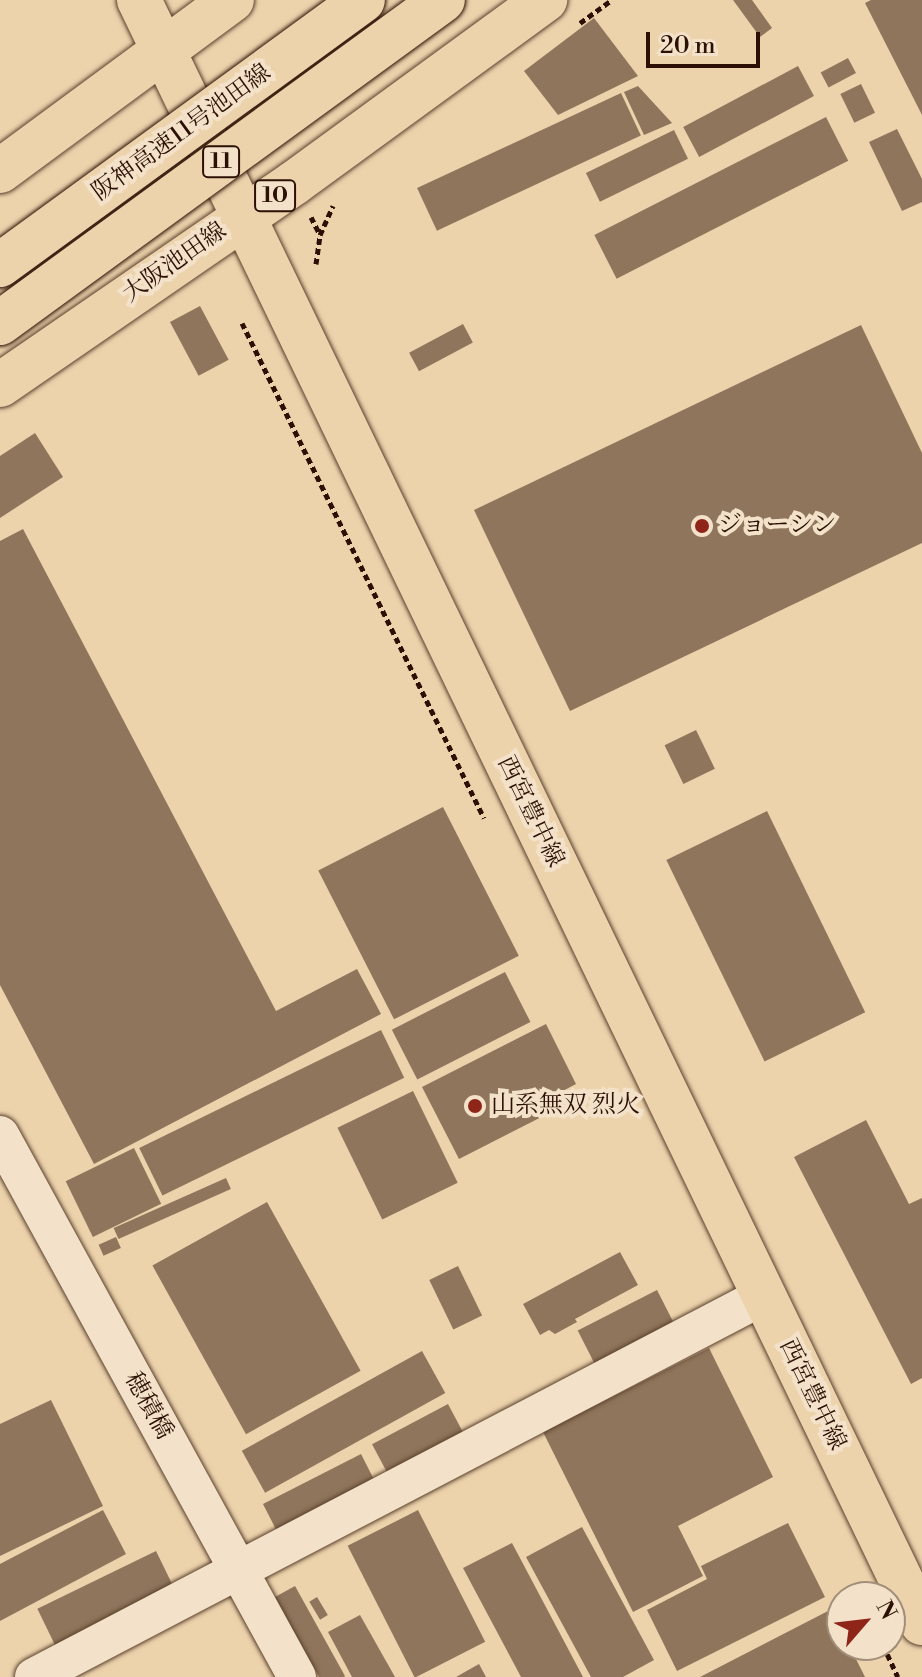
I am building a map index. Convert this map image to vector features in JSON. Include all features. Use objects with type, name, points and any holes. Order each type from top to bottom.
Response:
[{"type":"main road","name":"西宮豊中線","points":[[139,0],[922,1623]]},
{"type":"main road","points":[[0,171],[232,0]]},
{"type":"main road","name":"阪神高速11号池田線","points":[[0,265],[363,0]]},
{"type":"main road","name":"阪神高速11号池田線","points":[[0,323],[443,0]]},
{"type":"main road","name":"大阪池田線","points":[[0,385],[244,215],[559,13]]},
{"type":"street","name":"穂積橋","points":[[0,1135],[297,1677]]},
{"type":"street","points":[[34,1677],[763,1296]]},
{"type":"path","points":[[559,13],[612,0]]},
{"type":"path","points":[[318,268],[314,260],[320,235],[336,200]]},
{"type":"building","points":[[733,0],[752,0],[772,28],[760,37]]},
{"type":"building","points":[[871,0],[922,0],[922,115],[865,3]]},
{"type":"building","points":[[594,18],[638,76],[558,115],[524,71]]},
{"type":"building","points":[[848,58],[856,73],[829,88],[821,73]]},
{"type":"building","points":[[798,66],[814,96],[699,157],[683,127]]},
{"type":"building","points":[[861,84],[875,113],[854,123],[840,94]]},
{"type":"building","points":[[638,86],[672,123],[644,135],[624,92]]},
{"type":"building","points":[[621,93],[641,136],[437,231],[417,188]]},
{"type":"building","points":[[826,117],[848,161],[617,279],[594,235]]},
{"type":"building","points":[[897,129],[922,179],[922,202],[902,211],[869,142]]},
{"type":"building","points":[[674,130],[688,159],[600,202],[586,173]]},
{"type":"building","points":[[200,306],[229,360],[199,376],[170,322]]},
{"type":"building","points":[[463,324],[473,343],[419,371],[409,353]]},
{"type":"building","name":"ジョーシン","points":[[861,325],[922,453],[922,543],[570,711],[474,510]]},
{"type":"building","points":[[35,433],[63,477],[0,518],[0,456]]},
{"type":"building","points":[[23,529],[276,1011],[357,969],[381,1014],[94,1164],[0,985],[0,541]]},
{"type":"building","points":[[696,730],[715,769],[683,784],[665,745]]},
{"type":"building","points":[[443,807],[519,956],[394,1019],[318,871]]},
{"type":"building","points":[[767,811],[865,1012],[765,1061],[666,860]]},
{"type":"building","points":[[505,972],[530,1022],[417,1080],[392,1030]]},
{"type":"building","points":[[546,1024],[576,1084],[559,1093],[565,1105],[459,1159],[422,1087]]},
{"type":"building","points":[[381,1030],[404,1078],[162,1196],[139,1148]]},
{"type":"building","points":[[413,1091],[458,1183],[382,1220],[338,1128]]},
{"type":"building","points":[[866,1120],[909,1204],[922,1198],[922,1378],[911,1384],[794,1157]]},
{"type":"building","points":[[134,1148],[161,1204],[93,1237],[66,1181]]},
{"type":"building","points":[[226,1178],[231,1189],[119,1239],[114,1228]]},
{"type":"building","points":[[267,1202],[361,1371],[246,1434],[152,1266]]},
{"type":"building","points":[[116,1237],[121,1248],[104,1256],[99,1245]]},
{"type":"building","points":[[620,1252],[638,1285],[575,1319],[577,1322],[555,1334],[549,1330],[540,1335],[523,1304]]},
{"type":"building","points":[[458,1266],[482,1315],[453,1329],[429,1280]]},
{"type":"building","points":[[657,1290],[678,1331],[599,1371],[578,1330]]},
{"type":"building","points":[[709,1348],[773,1477],[678,1526],[703,1576],[633,1612],[543,1432]]},
{"type":"building","points":[[422,1351],[445,1393],[265,1493],[242,1451]]},
{"type":"building","points":[[51,1400],[103,1506],[0,1556],[0,1424]]},
{"type":"building","points":[[448,1404],[468,1442],[392,1482],[372,1444]]},
{"type":"building","points":[[361,1454],[381,1493],[283,1543],[263,1504]]},
{"type":"building","points":[[103,1510],[126,1554],[0,1621],[0,1564]]},
{"type":"building","points":[[418,1510],[485,1642],[414,1677],[348,1546]]},
{"type":"building","points":[[788,1523],[825,1597],[677,1671],[647,1610],[707,1579],[701,1566]]},
{"type":"building","points":[[582,1527],[654,1660],[623,1677],[591,1677],[526,1557]]},
{"type":"building","points":[[512,1543],[583,1677],[521,1677],[463,1568]]},
{"type":"building","points":[[156,1551],[176,1592],[58,1650],[37,1609]]},
{"type":"building","points":[[295,1586],[344,1677],[319,1677],[275,1597]]},
{"type":"building","points":[[317,1597],[328,1615],[320,1620],[309,1602]]},
{"type":"building","points":[[826,1612],[826,1661],[857,1661],[865,1677],[700,1677]]},
{"type":"building","points":[[360,1615],[395,1677],[352,1677],[328,1632]]},
{"type":"building","points":[[479,1664],[486,1677],[456,1677]]},
{"type":"place","name":"ジョーシン","points":[[702,526]]},
{"type":"place","name":"山系無双 烈火","points":[[475,1106]]}]
